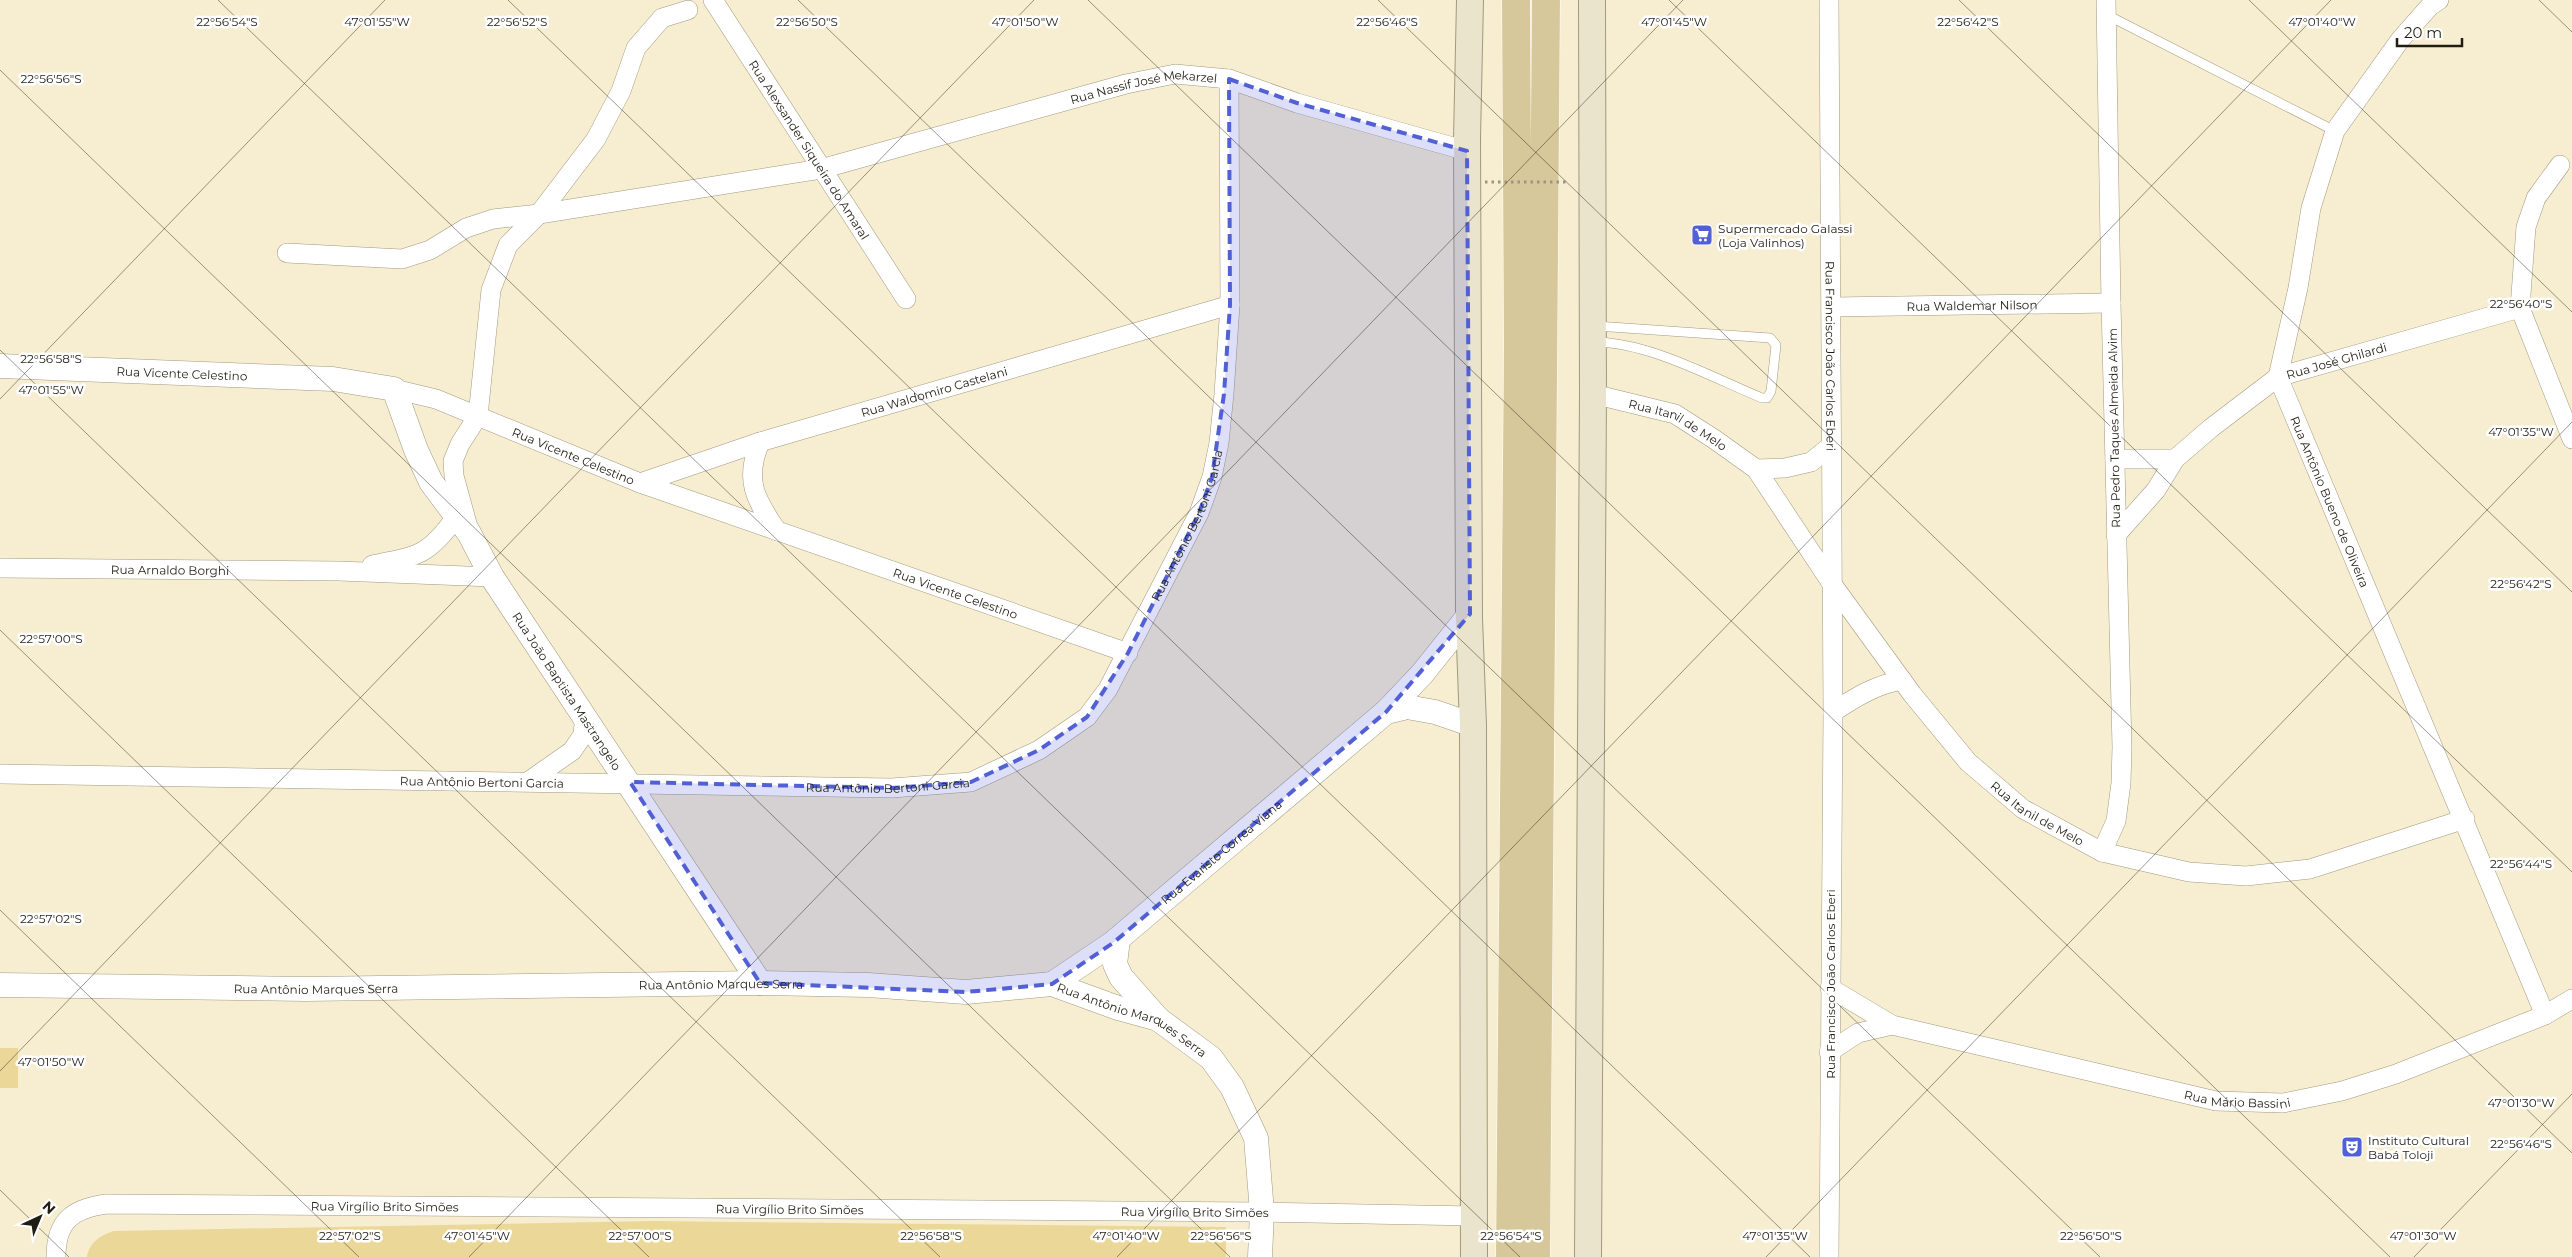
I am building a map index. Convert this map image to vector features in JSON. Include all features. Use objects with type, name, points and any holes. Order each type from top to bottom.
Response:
[{"type":"main road","points":[[1470,0],[1467,151],[1470,614],[1473,725],[1474,1257]]},
{"type":"main road","points":[[1510,1257],[1518,346],[1516,0]]},
{"type":"main road","points":[[1536,1257],[1546,0]]},
{"type":"main road","points":[[1588,1257],[1593,394],[1592,0]]},
{"type":"street","name":"Rua Alexsander Siqueira do Amaral","points":[[713,0],[906,299]]},
{"type":"street","name":"Rua Francisco João Carlos Eberi","points":[[1829,0],[1833,712],[1829,1052],[1829,1257]]},
{"type":"street","points":[[2278,377],[2298,288],[2311,208],[2335,131],[2400,40],[2430,6],[2439,0]]},
{"type":"street","name":"Rua Pedro Taques Almeida Alvim","points":[[2102,852],[2116,821],[2121,783],[2106,7]]},
{"type":"street","points":[[463,525],[453,461],[460,444],[478,416],[491,290],[508,245],[540,214],[596,139],[621,91],[636,48],[662,18],[688,10]]},
{"type":"street","name":"Rua Nassif José Mekarzel","points":[[287,253],[402,259],[430,250],[466,228],[493,219],[540,214],[821,169],[1126,84],[1175,74],[1229,79],[1297,103],[1467,151]]},
{"type":"street","name":"Rua Antônio Bertoni Garcia","points":[[0,774],[529,780],[892,788],[971,782],[1039,750],[1087,717],[1108,689],[1199,513],[1212,476],[1219,443],[1230,306],[1229,79]]},
{"type":"street","points":[[2560,166],[2536,198],[2526,227],[2520,308],[2572,439]]},
{"type":"street","name":"Rua Waldemar Nilson","points":[[1832,307],[2111,303]]},
{"type":"street","name":"Rua Waldomiro Castelani","points":[[640,483],[760,442],[1230,306]]},
{"type":"street","name":"Rua José Ghilardi","points":[[2116,535],[2156,490],[2175,458],[2278,377],[2520,308]]},
{"type":"street","name":"Rua Vicente Celestino","points":[[0,366],[333,379],[394,389],[436,399],[640,483],[1128,653]]},
{"type":"street","name":"Rua Antônio Bueno de Oliveira","points":[[2278,377],[2546,1015]]},
{"type":"street","name":"Rua João Baptista Mastrangelo","points":[[394,389],[428,474],[463,525],[492,577],[630,782],[760,983]]},
{"type":"street","name":"Rua Itanil de Melo","points":[[1593,394],[1675,414],[1756,469],[1832,584],[1902,680],[1968,762],[2023,809],[2102,852],[2189,872],[2246,876],[2310,869],[2465,819]]},
{"type":"street","points":[[760,442],[753,459],[754,493],[761,508],[777,531]]},
{"type":"street","points":[[1756,469],[1784,468],[1811,462],[1832,445]]},
{"type":"street","points":[[2114,459],[2175,458]]},
{"type":"street","name":"Rua Arnaldo Borghi","points":[[339,571],[416,557],[463,525]]},
{"type":"street","name":"Rua Arnaldo Borghi","points":[[0,568],[339,571],[492,577]]},
{"type":"street","name":"Rua Evaristo Correa Viana","points":[[1052,984],[1118,939],[1386,712],[1422,674],[1470,614]]},
{"type":"street","points":[[1833,712],[1864,691],[1882,683],[1902,680]]},
{"type":"street","name":"Rua Evaristo Correa Viana","points":[[1386,712],[1407,707],[1473,725]]},
{"type":"street","points":[[529,780],[572,751],[583,735],[585,714]]},
{"type":"street","points":[[1118,939],[1115,964],[1121,977],[1158,1019]]},
{"type":"street","name":"Rua Antônio Marques Serra","points":[[0,985],[306,988],[760,983],[868,986],[966,992],[1052,984],[1118,1008],[1158,1019],[1211,1058],[1232,1087],[1246,1112],[1256,1138],[1262,1212],[1260,1257]]},
{"type":"street","name":"Rua Mário Bassini","points":[[1830,988],[1892,1025],[2216,1101],[2282,1104],[2342,1091],[2396,1074],[2546,1015],[2572,999]]},
{"type":"street","name":"Rua Mário Bassini","points":[[1829,1052],[1858,1033],[1892,1025]]},
{"type":"street","name":"Rua Virgílio Brito Simões","points":[[56,1257],[56,1239],[62,1225],[73,1214],[88,1206],[106,1204],[1262,1212],[1474,1216]]},
{"type":"lane","points":[[2106,7],[2335,131]]},
{"type":"lane","points":[[1593,334],[1770,338],[1776,345],[1771,390],[1767,398],[1762,398],[1658,355],[1593,334]]},
{"type":"path","points":[[1485,182],[1566,182]]},
{"type":"highlighted area","points":[[1229,79],[1297,103],[1467,151],[1470,614],[1386,712],[1113,943],[1052,984],[966,992],[760,983],[630,782],[892,788],[971,782],[1039,750],[1087,717],[1128,653],[1199,513],[1212,477],[1224,394],[1230,305]]},
{"type":"shaded area","points":[[0,1048],[18,1048],[18,1088],[0,1088]]},
{"type":"shaded area","points":[[653,1221],[1226,1227],[1226,1257],[87,1257],[90,1247],[96,1240],[114,1231]]},
{"type":"place","name":"Supermercado Galassi (Loja Valinhos)","points":[[1702,235]]},
{"type":"place","name":"Instituto Cultural Babá Toloji","points":[[2352,1147]]}]
